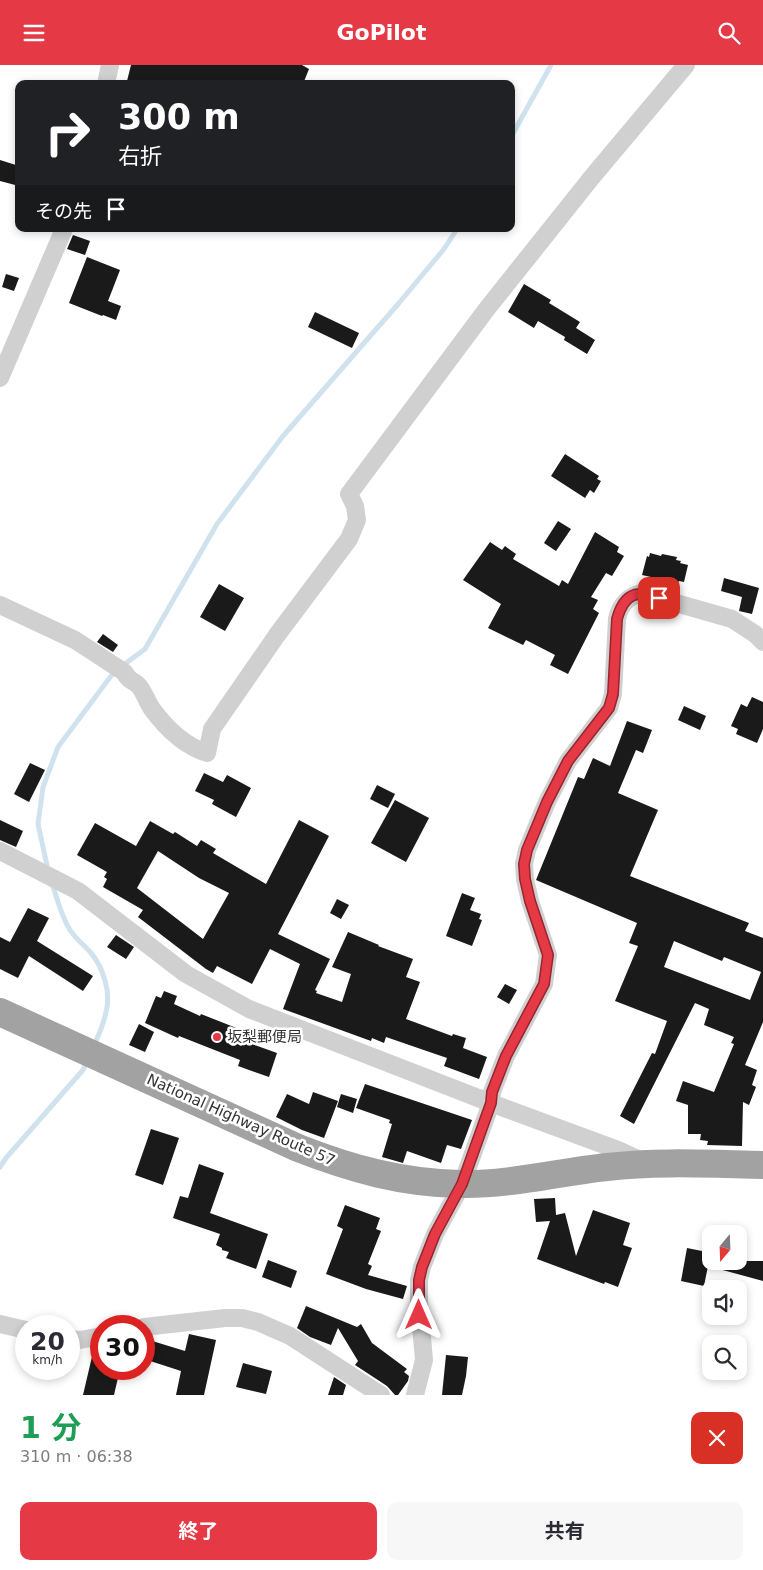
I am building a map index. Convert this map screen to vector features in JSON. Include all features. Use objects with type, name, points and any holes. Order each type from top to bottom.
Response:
[{"type":"highway","name":"National Highway Route 57","points":[[0,1012],[298,1148],[332,1162],[390,1177],[462,1184],[507,1181],[608,1167],[647,1164],[763,1165]]},
{"type":"street","points":[[107,80],[110,65]]},
{"type":"street","points":[[0,605],[75,640],[124,672],[129,680],[138,685],[152,709],[166,727],[194,749],[207,753],[212,729],[277,635],[349,539],[357,519],[355,506],[349,494],[492,303],[592,177],[686,65]]},
{"type":"street","points":[[0,378],[63,232]]},
{"type":"street","points":[[414,1395],[424,1360],[419,1315],[419,1280],[422,1267],[432,1239],[462,1184],[491,1103],[492,1092],[506,1056],[544,984],[548,955],[530,901],[525,879],[524,864],[527,850],[547,802],[568,761],[609,708],[613,694],[619,610],[631,596],[641,593],[732,619],[755,634],[763,642]]},
{"type":"street","points":[[0,851],[78,891],[186,974],[249,1009],[618,1150],[647,1164]]},
{"type":"street","points":[[155,1326],[225,1318],[242,1318],[258,1322],[290,1336],[381,1395]]},
{"type":"street","points":[[0,1324],[15,1327]]},
{"type":"building","points":[[131,65],[302,65],[309,69],[305,80],[127,80]]},
{"type":"building","points":[[0,160],[15,165],[15,185],[0,181]]},
{"type":"building","points":[[73,235],[90,241],[85,255],[67,249]]},
{"type":"building","points":[[87,257],[120,270],[108,301],[121,306],[116,320],[69,303]]},
{"type":"building","points":[[6,274],[19,278],[14,291],[2,287]]},
{"type":"building","points":[[524,284],[551,300],[549,303],[580,322],[576,328],[595,340],[587,354],[564,340],[565,337],[538,321],[534,328],[508,312]]},
{"type":"building","points":[[315,312],[359,333],[352,348],[308,327]]},
{"type":"building","points":[[565,454],[599,476],[597,479],[601,481],[594,493],[590,490],[585,498],[551,476]]},
{"type":"building","points":[[558,521],[571,529],[556,551],[544,543]]},
{"type":"building","points":[[595,532],[619,547],[617,552],[624,556],[612,576],[606,573],[591,597],[598,600],[593,609],[599,613],[568,674],[550,665],[555,655],[526,640],[523,645],[488,628],[501,604],[463,580],[490,542],[502,550],[505,546],[516,554],[513,559],[559,586],[562,580],[568,584]]},
{"type":"building","points":[[650,553],[677,557],[676,560],[681,561],[680,563],[688,565],[684,582],[679,581],[678,583],[642,575],[647,556],[649,557]]},
{"type":"building","points":[[724,578],[759,588],[752,614],[739,611],[742,597],[721,591]]},
{"type":"building","points":[[219,584],[244,598],[225,631],[200,617]]},
{"type":"building","points":[[103,634],[118,645],[113,652],[97,642]]},
{"type":"building","points":[[752,697],[763,702],[763,729],[757,743],[736,734],[738,729],[731,726],[741,704],[747,707]]},
{"type":"building","points":[[684,706],[706,716],[700,730],[678,720]]},
{"type":"building","points":[[627,721],[652,730],[643,753],[636,750],[618,793],[658,810],[630,876],[749,923],[745,931],[763,938],[763,1022],[745,1065],[757,1070],[752,1085],[756,1087],[749,1105],[743,1102],[742,1146],[707,1145],[708,1141],[700,1140],[701,1134],[688,1134],[688,1105],[676,1101],[683,1081],[714,1092],[734,1044],[731,1043],[734,1037],[704,1025],[709,1009],[695,1003],[634,1124],[620,1116],[652,1053],[655,1054],[667,1021],[615,1001],[638,946],[629,943],[637,923],[536,880],[578,777],[584,779],[593,758],[610,766]],"holes":[[[674,941],[722,961],[724,957],[761,972],[750,1000],[664,967]]]},
{"type":"building","points":[[30,763],[45,770],[29,802],[14,794]]},
{"type":"building","points":[[204,773],[223,782],[227,775],[251,788],[236,817],[212,804],[214,800],[195,791]]},
{"type":"building","points":[[377,785],[395,794],[388,808],[370,799]]},
{"type":"building","points":[[395,800],[429,818],[406,862],[371,843]]},
{"type":"building","points":[[0,820],[23,831],[16,847],[0,840]]},
{"type":"building","points":[[299,820],[329,836],[278,934],[330,959],[315,990],[317,991],[316,993],[342,1002],[351,974],[332,967],[348,932],[413,959],[406,977],[420,982],[406,1019],[452,1036],[453,1034],[466,1038],[463,1048],[487,1057],[479,1079],[444,1066],[447,1058],[386,1037],[384,1043],[372,1038],[371,1041],[283,1009],[300,964],[270,949],[252,984],[217,966],[213,973],[138,917],[143,910],[103,887],[107,879],[104,877],[107,872],[77,855],[95,823],[136,846],[150,821],[173,834],[175,832],[197,846],[201,840],[216,849],[213,853],[266,884]],"holes":[[[158,851],[199,878],[229,893],[203,939],[137,888]]]},
{"type":"building","points":[[462,893],[475,898],[470,910],[481,914],[479,919],[482,920],[472,946],[446,936]]},
{"type":"building","points":[[337,899],[349,905],[341,919],[330,913]]},
{"type":"building","points":[[28,908],[49,918],[37,941],[93,976],[83,991],[29,956],[18,978],[0,969],[0,937],[10,942]]},
{"type":"building","points":[[116,935],[134,947],[126,959],[107,947]]},
{"type":"building","points":[[505,984],[517,990],[509,1004],[497,997]]},
{"type":"building","points":[[164,991],[177,996],[174,1004],[200,1016],[201,1014],[244,1031],[241,1040],[277,1053],[269,1077],[238,1066],[240,1060],[179,1036],[178,1038],[145,1023],[156,996],[161,998]]},
{"type":"building","points":[[139,1024],[154,1032],[145,1052],[129,1045]]},
{"type":"building","points":[[365,1084],[472,1120],[461,1149],[447,1145],[441,1163],[407,1151],[403,1163],[382,1157],[392,1124],[389,1123],[390,1120],[356,1108]]},
{"type":"building","points":[[313,1092],[338,1101],[324,1138],[276,1117],[287,1094],[309,1104]]},
{"type":"building","points":[[341,1094],[357,1099],[353,1113],[337,1107]]},
{"type":"building","points":[[151,1129],[179,1138],[163,1185],[135,1175]]},
{"type":"building","points":[[199,1164],[224,1173],[210,1213],[268,1234],[256,1269],[226,1258],[229,1252],[222,1250],[222,1248],[216,1245],[220,1234],[173,1218],[180,1196],[188,1198]]},
{"type":"building","points":[[555,1198],[556,1215],[565,1213],[576,1256],[593,1210],[630,1223],[623,1245],[632,1248],[618,1287],[605,1282],[604,1284],[537,1259],[550,1221],[536,1222],[534,1199]]},
{"type":"building","points":[[345,1205],[380,1218],[376,1229],[381,1231],[368,1264],[372,1266],[368,1275],[407,1286],[403,1299],[366,1289],[326,1274],[343,1229],[337,1226]]},
{"type":"building","points":[[687,1248],[702,1251],[702,1270],[707,1270],[705,1280],[702,1280],[702,1286],[681,1281]]},
{"type":"building","points":[[268,1260],[297,1271],[291,1288],[262,1277]]},
{"type":"building","points":[[748,1261],[763,1261],[763,1281],[723,1270],[748,1270]]},
{"type":"building","points":[[306,1306],[357,1327],[361,1324],[372,1343],[407,1369],[404,1372],[409,1376],[408,1381],[398,1395],[395,1395],[387,1386],[355,1365],[358,1361],[338,1328],[331,1345],[310,1337],[297,1328]]},
{"type":"building","points":[[189,1334],[216,1340],[204,1395],[176,1395],[181,1371],[155,1363],[155,1342],[185,1351]]},
{"type":"building","points":[[446,1355],[468,1357],[462,1395],[442,1395]]},
{"type":"building","points":[[243,1363],[272,1371],[266,1394],[236,1387]]},
{"type":"building","points":[[90,1365],[90,1380],[117,1380],[114,1395],[83,1395]]},
{"type":"building","points":[[334,1377],[346,1385],[343,1395],[328,1395]]},
{"type":"waterway","points":[[515,130],[551,65]]},
{"type":"waterway","points":[[48,870],[38,824],[43,787],[58,747],[114,672],[145,649],[217,524],[283,436],[399,303],[444,249],[455,232]]},
{"type":"waterway","points":[[52,883],[67,925],[74,936],[95,958],[102,971],[106,985],[108,1000],[106,1012],[93,1047]]},
{"type":"waterway","points":[[0,1167],[83,1070],[87,1061]]},
{"type":"place","name":"坂梨郵便局","points":[[217,1037]]},
{"type":"route","points":[[419,1315],[419,1280],[430,1244],[462,1184],[491,1103],[492,1092],[506,1056],[544,984],[548,955],[530,901],[525,879],[524,864],[527,850],[547,802],[568,761],[609,708],[613,694],[619,610],[631,596],[641,593],[659,598]]}]
